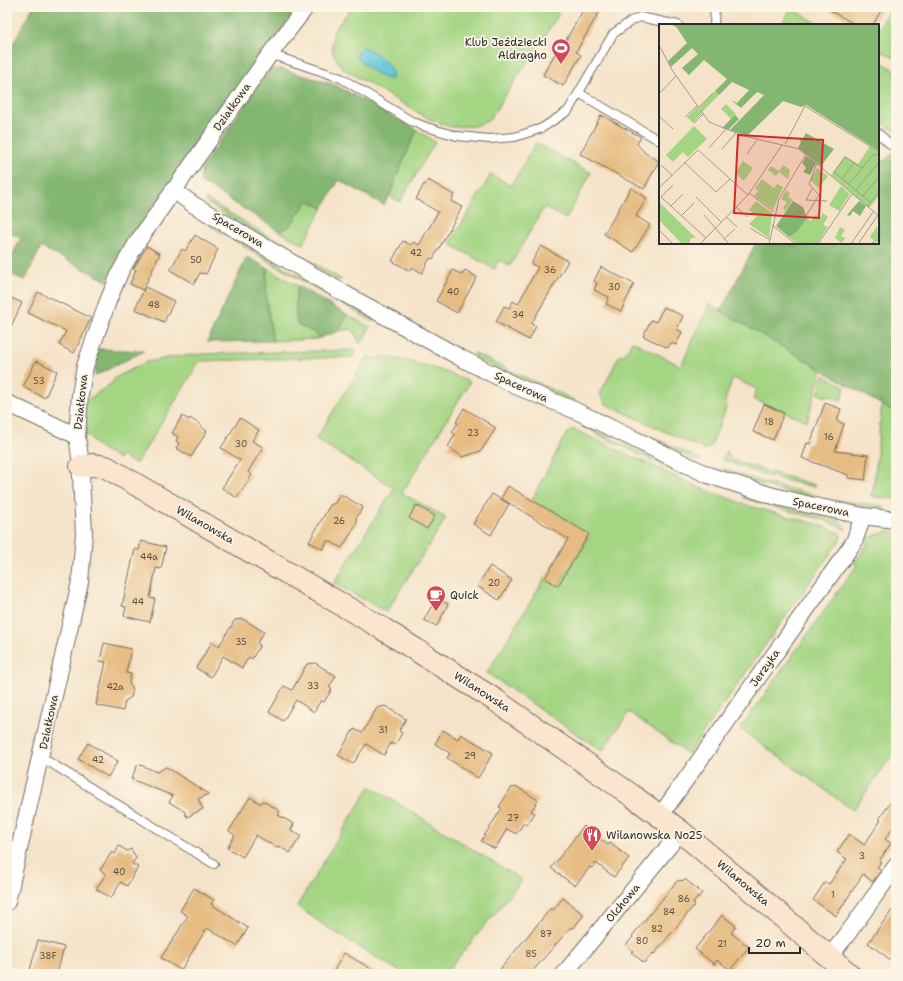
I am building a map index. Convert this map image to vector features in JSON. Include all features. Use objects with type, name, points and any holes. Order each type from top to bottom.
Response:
[{"type":"street","name":"Działkowa","points":[[7,902],[80,582],[84,534],[81,466],[77,436],[80,395],[85,366],[108,301],[121,270],[138,240],[270,54],[306,7]]},
{"type":"street","name":"Spacerowa","points":[[173,190],[206,212],[345,294],[459,357],[516,386],[574,410],[708,475],[770,495],[810,505],[863,516],[896,520]]},
{"type":"street","points":[[7,403],[77,436]]},
{"type":"street","name":"Wilanowska","points":[[81,466],[94,465],[106,467],[380,627],[508,709],[680,831],[849,974]]},
{"type":"street","name":"Jerzyka","points":[[660,816],[854,542],[863,516]]},
{"type":"street","name":"Olchowa","points":[[564,974],[666,851],[680,831]]},
{"type":"street","points":[[829,957],[846,936],[896,866]]},
{"type":"lane","points":[[714,24],[715,7]]},
{"type":"lane","points":[[270,54],[341,78],[411,121],[426,127],[457,136],[490,139],[515,137],[542,128],[568,111],[613,34],[631,21],[640,17],[673,24]]},
{"type":"lane","points":[[579,93],[659,140]]},
{"type":"lane","points":[[879,134],[891,145]]},
{"type":"lane","points":[[41,757],[214,864]]},
{"type":"green space","points":[[33,7],[298,7],[123,247],[107,281],[41,247],[25,280],[7,273],[7,266],[21,238],[7,231],[7,55]]},
{"type":"green space","points":[[352,7],[548,7],[559,14],[491,117],[486,122],[474,126],[451,127],[429,119],[342,68],[333,53],[332,44],[334,30]]},
{"type":"green space","points":[[891,7],[896,7],[896,59],[879,50],[879,28]]},
{"type":"green space","points":[[791,8],[818,24],[782,24]]},
{"type":"green space","points":[[879,61],[896,71],[896,131],[879,121]]},
{"type":"green space","points":[[270,69],[282,69],[335,85],[417,130],[384,205],[339,180],[323,208],[308,200],[289,227],[279,231],[200,181],[202,167]]},
{"type":"green space","points":[[417,130],[435,142],[400,202],[389,196]]},
{"type":"green space","points":[[536,143],[591,173],[566,219],[544,207],[510,266],[499,260],[494,269],[450,244],[491,174],[511,186]]},
{"type":"green space","points":[[896,150],[896,413],[721,311],[755,244],[879,244],[879,158],[884,161]]},
{"type":"green space","points":[[206,199],[342,280],[333,279],[205,202]]},
{"type":"green space","points":[[308,200],[323,208],[303,244],[279,231],[289,227]]},
{"type":"green space","points":[[195,212],[271,260],[372,318],[373,322],[263,258],[195,216]]},
{"type":"green space","points":[[247,257],[267,268],[266,298],[273,341],[207,342]]},
{"type":"green space","points":[[267,268],[298,286],[296,295],[297,324],[315,333],[317,339],[273,341],[266,298]]},
{"type":"green space","points":[[298,286],[347,315],[339,331],[317,339],[315,333],[297,324],[296,295]]},
{"type":"green space","points":[[709,304],[822,369],[807,421],[753,399],[757,389],[733,378],[725,400],[727,406],[711,446],[705,450],[606,404],[600,394],[619,356],[625,354],[632,341],[681,366]]},
{"type":"green space","points":[[347,315],[370,327],[362,343],[359,343],[355,332],[351,329],[339,331]]},
{"type":"green space","points":[[98,349],[101,349],[144,351],[95,376]]},
{"type":"green space","points":[[357,350],[353,357],[200,361],[136,464],[121,456],[119,459],[96,445],[89,436],[84,435],[84,402],[112,383],[115,378],[146,362],[180,356],[204,354]]},
{"type":"green space","points":[[474,353],[576,401],[567,401],[477,359]]},
{"type":"green space","points":[[381,356],[427,366],[470,382],[402,493],[446,518],[386,612],[334,583],[394,488],[316,439],[367,357],[380,359]]},
{"type":"green space","points":[[824,375],[845,387],[841,400],[827,395],[826,397],[818,394]]},
{"type":"green space","points":[[882,404],[896,413],[896,499],[871,496],[871,493],[873,493]]},
{"type":"green space","points":[[596,411],[702,460],[695,460],[597,413]]},
{"type":"green space","points":[[587,427],[684,472],[684,476],[596,434]]},
{"type":"green space","points":[[573,429],[698,487],[753,507],[820,525],[840,533],[840,540],[688,754],[629,712],[602,751],[487,673],[545,578],[558,586],[589,535],[532,500],[566,434]]},
{"type":"green space","points":[[726,451],[731,460],[815,485],[814,487],[771,477],[722,460]]},
{"type":"green space","points":[[722,468],[766,483],[817,496],[814,499],[786,492],[727,474]]},
{"type":"green space","points":[[745,496],[839,520],[846,530],[824,520],[743,498]]},
{"type":"green space","points":[[833,500],[884,506],[884,510],[834,503]]},
{"type":"green space","points":[[887,531],[896,532],[896,750],[853,810],[740,729],[857,565],[854,563],[865,548],[869,538]]},
{"type":"green space","points":[[370,786],[522,880],[445,974],[404,974],[328,928],[297,906]]},
{"type":"water","points":[[362,47],[367,48],[383,59],[391,69],[392,79],[384,78],[360,61],[357,52]]},
{"type":"building","points":[[585,7],[602,7],[576,52],[581,55],[563,86],[543,75],[561,43],[563,45]]},
{"type":"building","points":[[824,7],[883,7],[874,24],[854,24]]},
{"type":"building","points":[[601,115],[641,137],[637,144],[645,153],[659,161],[644,189],[580,154]]},
{"type":"building","points":[[428,180],[454,195],[451,201],[462,207],[433,259],[430,258],[422,273],[412,267],[410,271],[392,261],[403,241],[411,245],[413,242],[419,245],[438,212],[416,199],[424,184],[425,185]]},
{"type":"building","points":[[631,188],[647,198],[636,216],[650,225],[633,252],[604,234]]},
{"type":"building","points":[[195,235],[218,249],[206,274],[200,273],[194,284],[170,270],[182,249],[185,251]]},
{"type":"building","points":[[147,246],[160,254],[143,290],[130,284],[136,270],[133,269]]},
{"type":"building","points":[[541,246],[568,261],[531,324],[536,326],[529,340],[496,322],[504,306],[509,308],[513,301],[518,304],[538,267],[531,264]]},
{"type":"building","points":[[601,267],[634,284],[621,311],[606,304],[609,297],[594,290],[597,283],[594,281]]},
{"type":"building","points":[[453,270],[462,275],[465,270],[477,277],[457,313],[436,301]]},
{"type":"building","points":[[145,287],[174,301],[164,322],[135,309]]},
{"type":"building","points":[[38,292],[91,318],[74,353],[59,345],[66,331],[28,313]]},
{"type":"building","points":[[7,296],[22,303],[7,335]]},
{"type":"building","points":[[664,307],[683,316],[677,329],[682,332],[676,345],[671,343],[668,348],[643,336],[651,320],[656,322]]},
{"type":"building","points":[[36,361],[57,371],[45,398],[23,387]]},
{"type":"building","points":[[825,403],[841,409],[837,421],[844,424],[835,451],[868,455],[865,480],[848,478],[848,475],[802,458],[807,443],[810,444]]},
{"type":"building","points":[[764,404],[784,413],[773,440],[753,432]]},
{"type":"building","points":[[464,408],[496,428],[481,451],[463,457],[448,447],[455,434],[452,432],[458,423],[456,422]]},
{"type":"building","points":[[182,416],[189,420],[190,418],[207,431],[191,457],[176,448],[179,443],[176,441],[178,437],[172,433]]},
{"type":"building","points":[[240,418],[259,430],[252,441],[263,447],[248,472],[252,475],[237,498],[222,488],[240,460],[221,448]]},
{"type":"building","points":[[508,486],[589,534],[558,586],[545,578],[568,539],[501,498]]},
{"type":"building","points":[[340,494],[363,507],[356,518],[357,523],[342,548],[328,540],[323,549],[309,542],[330,505],[335,503]]},
{"type":"building","points":[[492,494],[509,504],[491,535],[473,524]]},
{"type":"building","points":[[416,505],[435,516],[427,529],[409,518]]},
{"type":"building","points":[[141,541],[166,547],[161,569],[156,568],[150,598],[155,599],[150,622],[124,616],[126,607],[122,606],[135,549],[139,550]]},
{"type":"building","points":[[490,566],[512,580],[499,600],[477,586]]},
{"type":"building","name":"Quick","points":[[436,598],[448,604],[437,626],[424,620]]},
{"type":"building","points":[[243,619],[264,632],[257,643],[260,645],[252,659],[249,657],[242,668],[223,656],[211,677],[196,668],[212,642],[219,646],[235,620]]},
{"type":"building","points":[[104,643],[131,649],[126,673],[131,674],[129,683],[133,690],[131,697],[125,701],[123,711],[96,705],[106,662],[100,661]]},
{"type":"building","points":[[315,663],[336,676],[329,687],[332,689],[324,702],[321,700],[314,712],[296,700],[283,721],[269,712],[284,686],[292,690],[307,664]]},
{"type":"building","points":[[385,706],[406,719],[399,731],[402,733],[395,745],[391,743],[384,755],[366,744],[353,764],[338,755],[354,729],[362,733],[377,708]]},
{"type":"building","points":[[443,730],[458,739],[461,734],[493,753],[478,778],[447,758],[450,753],[435,744]]},
{"type":"building","points":[[88,743],[118,761],[108,777],[78,759]]},
{"type":"building","points":[[138,764],[157,772],[166,767],[209,794],[198,799],[203,809],[187,817],[184,811],[169,802],[173,796],[131,779]]},
{"type":"building","points":[[517,787],[538,800],[531,811],[535,813],[527,825],[524,823],[516,834],[507,829],[495,849],[481,841],[502,808],[499,807],[511,788]]},
{"type":"building","points":[[896,795],[896,830],[893,828],[885,839],[891,843],[879,861],[881,862],[877,867],[881,870],[873,882],[863,874],[836,916],[813,900],[825,882],[829,884],[847,859],[837,852],[849,834],[864,845],[881,820],[879,819]]},
{"type":"building","points":[[250,797],[261,804],[263,801],[275,808],[280,812],[278,815],[294,824],[291,830],[301,836],[290,853],[278,846],[277,848],[256,835],[243,857],[227,848],[235,835],[229,831]]},
{"type":"building","name":"Wilanowska No25","points":[[584,826],[608,845],[610,843],[629,858],[614,877],[596,863],[592,868],[590,867],[575,886],[551,868]]},
{"type":"building","points":[[119,846],[127,851],[131,849],[136,858],[132,864],[138,867],[127,886],[121,882],[111,898],[96,889],[106,874],[100,870],[112,852],[115,854]]},
{"type":"building","points":[[686,880],[702,893],[693,903],[695,904],[688,913],[654,954],[653,953],[644,963],[631,952],[633,951],[626,945],[677,881]]},
{"type":"building","points":[[194,888],[214,900],[211,904],[248,928],[237,946],[207,928],[181,970],[161,958],[188,916],[180,911]]},
{"type":"building","points":[[563,898],[584,915],[573,928],[571,927],[530,974],[496,974],[551,908],[553,910]]},
{"type":"building","points":[[896,905],[896,964],[868,943]]},
{"type":"building","points":[[722,915],[736,926],[731,933],[749,947],[730,970],[717,960],[714,964],[695,949]]},
{"type":"building","points":[[38,940],[64,947],[57,974],[29,974]]},
{"type":"building","points":[[344,953],[380,974],[332,974]]},
{"type":"place","name":"Klub Jeździecki Aldragho","points":[[561,65]]},
{"type":"place","name":"Quick","points":[[436,612]]},
{"type":"place","name":"Wilanowska No25","points":[[592,852]]}]
